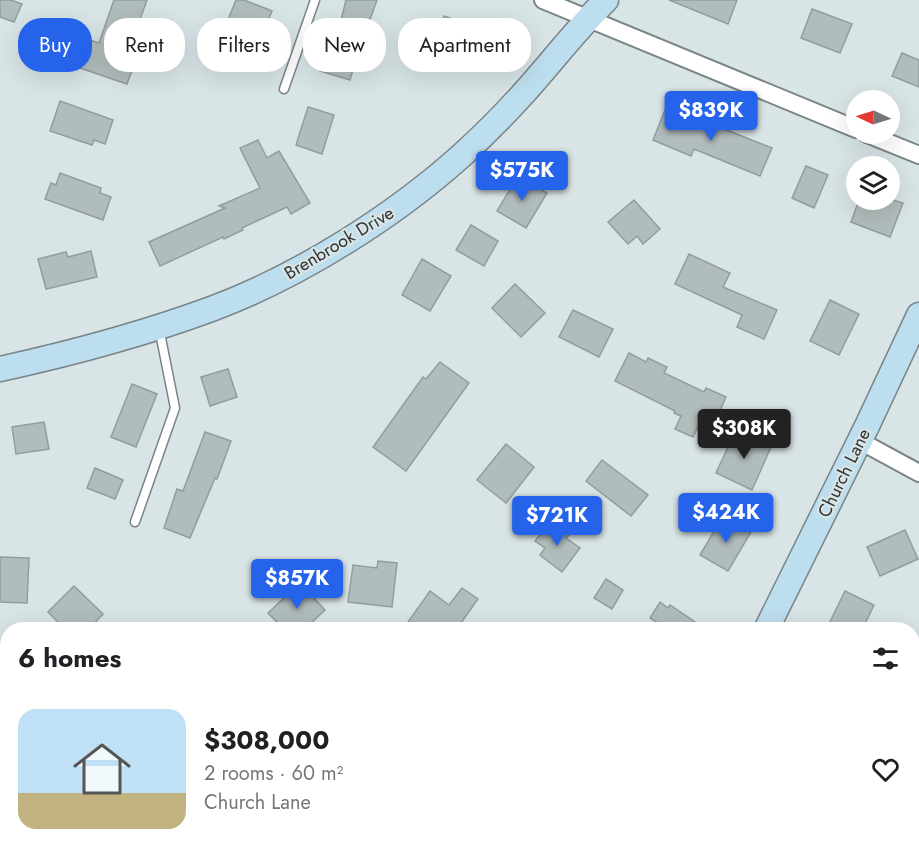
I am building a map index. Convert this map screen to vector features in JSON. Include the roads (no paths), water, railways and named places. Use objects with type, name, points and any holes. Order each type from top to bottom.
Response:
[{"type":"main road","name":"Brenbrook Drive","points":[[0,369],[68,354],[159,327],[216,307],[287,275],[342,243],[397,208],[460,157],[521,97],[606,0]]},
{"type":"main road","name":"Church Lane","points":[[770,622],[860,441],[919,315]]},
{"type":"street","points":[[543,0],[846,125]]},
{"type":"street","points":[[892,144],[919,155]]},
{"type":"street","points":[[860,441],[919,473]]},
{"type":"lane","points":[[284,89],[315,0]]},
{"type":"lane","points":[[135,522],[175,408],[159,327]]}]
